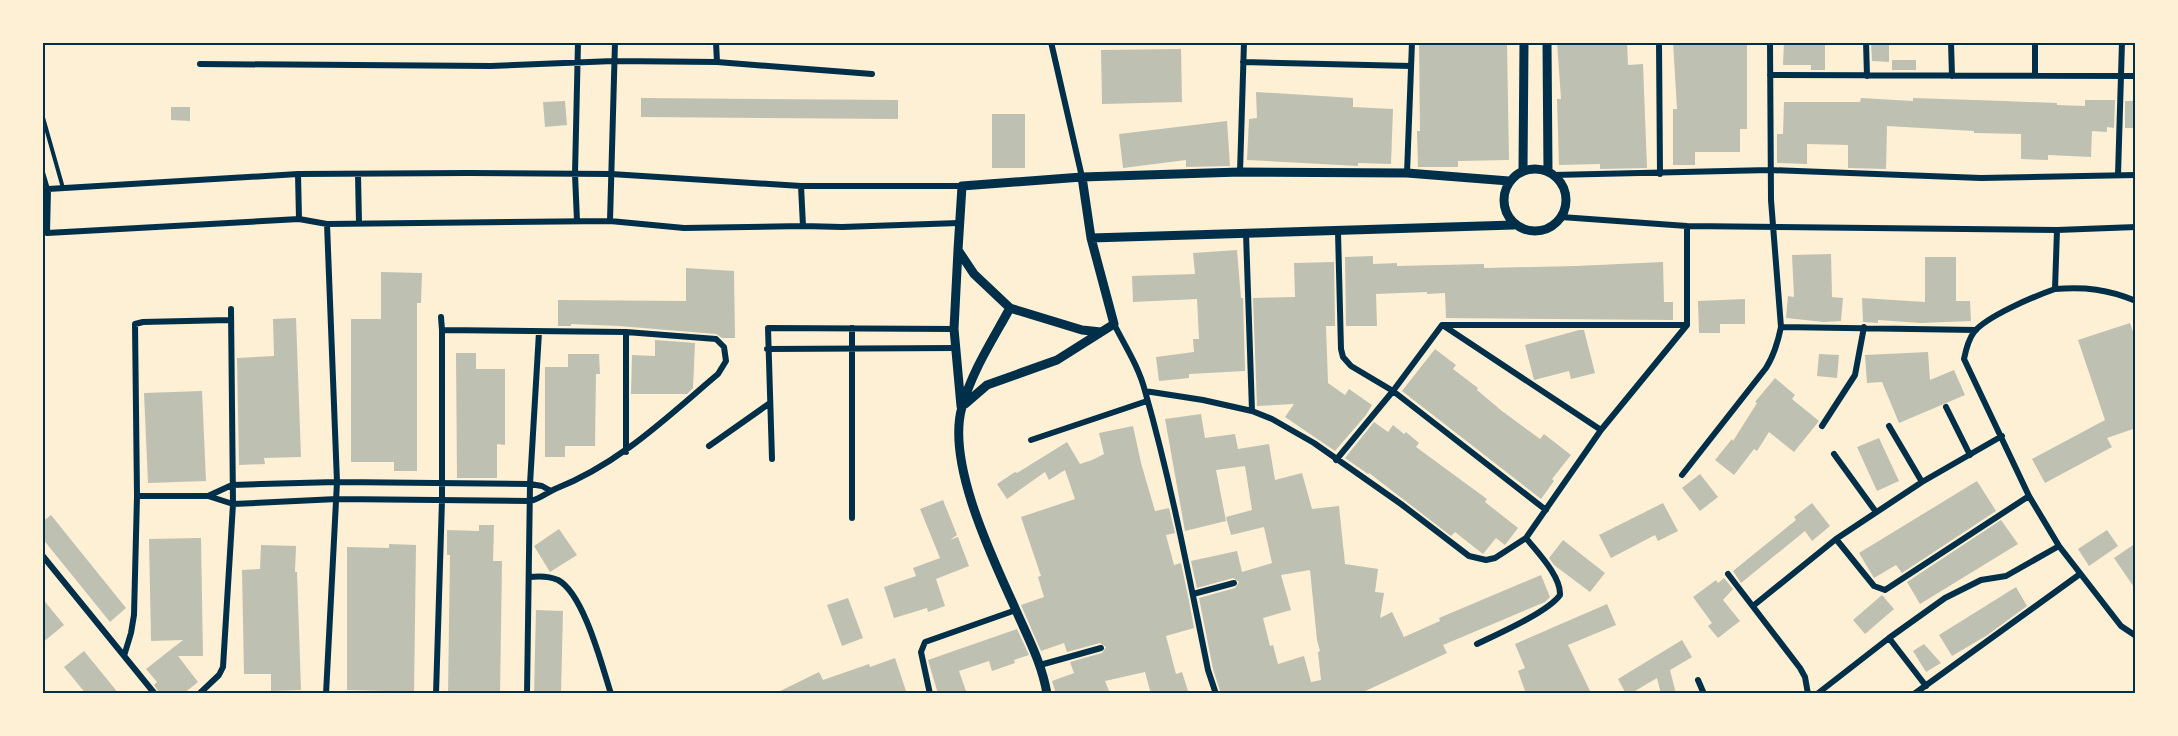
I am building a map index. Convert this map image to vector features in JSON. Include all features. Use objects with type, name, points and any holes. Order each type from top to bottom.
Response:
[{"type":"street","points":[[577,221],[575,174],[578,42]]},
{"type":"street","points":[[610,221],[615,42]]},
{"type":"street","points":[[716,42],[717,62]]},
{"type":"street","points":[[1051,42],[1082,177],[1091,238],[1114,324],[1145,391],[1163,460],[1208,670],[1216,694]]},
{"type":"street","points":[[1240,172],[1244,42]]},
{"type":"street","points":[[1407,173],[1412,42]]},
{"type":"street","points":[[1522,171],[1524,42]]},
{"type":"street","points":[[1091,238],[1514,225],[1530,232],[1548,229],[1561,217],[1566,202],[1563,188],[1551,174],[1547,42]]},
{"type":"street","points":[[1659,42],[1660,174]]},
{"type":"street","points":[[1682,475],[1766,368],[1773,356],[1781,327],[1770,171],[1770,42]]},
{"type":"street","points":[[1866,42],[1867,76]]},
{"type":"street","points":[[1951,42],[1952,76]]},
{"type":"street","points":[[2035,42],[2035,74]]},
{"type":"street","points":[[2118,176],[2122,42]]},
{"type":"street","points":[[200,64],[491,66],[614,61],[717,62],[872,74]]},
{"type":"street","points":[[1243,62],[1412,66]]},
{"type":"street","points":[[1770,75],[2136,76]]},
{"type":"street","points":[[1514,225],[1506,208],[1504,194],[1509,181],[1522,171],[1536,169],[1551,174],[1770,171],[1981,178],[2136,175]]},
{"type":"street","points":[[959,223],[842,227],[684,228],[610,221],[327,224],[299,219],[45,232],[45,191],[298,174],[611,174],[801,186],[962,186],[1082,177],[1240,172],[1407,173],[1509,181]]},
{"type":"street","points":[[298,174],[299,219]]},
{"type":"street","points":[[358,175],[359,223]]},
{"type":"street","points":[[801,186],[803,226]]},
{"type":"street","points":[[962,186],[954,329],[961,408],[959,454],[963,476],[1040,665],[1047,694]]},
{"type":"street","points":[[1561,217],[1687,226],[2057,230],[2136,227]]},
{"type":"street","points":[[326,694],[337,499],[327,224]]},
{"type":"street","points":[[1145,391],[1203,400],[1252,411],[1290,429],[1401,504],[1469,556],[1486,561],[1496,558],[1526,538],[1601,430],[1687,325],[1687,226]]},
{"type":"street","points":[[2055,289],[2057,230]]},
{"type":"street","points":[[1338,231],[1341,353],[1351,366],[1393,391],[1546,510]]},
{"type":"street","points":[[1246,233],[1252,411]]},
{"type":"street","points":[[958,250],[974,274],[1010,308],[1082,330],[1101,332]]},
{"type":"street","points":[[2136,301],[2115,293],[2083,287],[2055,289],[2015,305],[1976,330],[1967,346],[1964,359],[2029,496],[2059,546],[2121,626],[2136,636]]},
{"type":"street","points":[[961,408],[975,370],[1010,308]]},
{"type":"street","points":[[199,694],[219,675],[223,667],[233,504],[231,309]]},
{"type":"street","points":[[436,694],[442,500],[441,317]]},
{"type":"street","points":[[124,656],[134,615],[137,496],[135,323],[230,320]]},
{"type":"street","points":[[961,408],[987,385],[1057,360],[1114,324]]},
{"type":"street","points":[[1442,325],[1687,325]]},
{"type":"street","points":[[1336,460],[1393,391],[1442,325]]},
{"type":"street","points":[[1442,325],[1601,430]]},
{"type":"street","points":[[1781,327],[1976,330]]},
{"type":"street","points":[[1822,426],[1855,375],[1864,327]]},
{"type":"street","points":[[771,459],[768,328],[954,329]]},
{"type":"street","points":[[852,328],[852,518]]},
{"type":"street","points":[[137,496],[208,496],[233,504],[337,499],[530,501],[539,499],[551,491],[600,469],[626,452],[718,375],[726,361],[724,347],[716,339],[711,338],[626,332],[442,330]]},
{"type":"street","points":[[527,694],[530,484],[539,332]]},
{"type":"street","points":[[626,332],[626,452]]},
{"type":"street","points":[[767,349],[955,348]]},
{"type":"street","points":[[1031,440],[1147,401]]},
{"type":"street","points":[[709,446],[770,403]]},
{"type":"street","points":[[1946,407],[1970,455]]},
{"type":"street","points":[[1889,426],[1922,482]]},
{"type":"street","points":[[1753,606],[1836,539],[1922,482],[2002,436]]},
{"type":"street","points":[[1834,454],[1876,512]]},
{"type":"street","points":[[208,496],[232,485],[337,482],[530,484],[542,486],[551,491]]},
{"type":"street","points":[[1836,539],[1874,586],[1885,590],[2029,496]]},
{"type":"street","points":[[1478,644],[1553,602],[1560,594],[1559,585],[1548,564],[1526,538]]},
{"type":"street","points":[[1817,694],[1945,598],[1981,580],[2006,576],[2059,546]]},
{"type":"street","points":[[42,555],[155,694]]},
{"type":"street","points":[[1728,574],[1800,668],[1805,677],[1808,694]]},
{"type":"street","points":[[1914,694],[2080,574]]},
{"type":"street","points":[[530,577],[540,576],[558,580],[573,596],[582,609],[611,694]]},
{"type":"street","points":[[1192,594],[1234,583]]},
{"type":"street","points":[[930,694],[921,652],[925,642],[1016,610]]},
{"type":"street","points":[[1889,638],[1926,686]]},
{"type":"street","points":[[1040,665],[1101,648]]},
{"type":"street","points":[[1698,680],[1704,694]]},
{"type":"lane","points":[[42,114],[63,188]]},
{"type":"lane","points":[[42,169],[45,191]]},
{"type":"building","points":[[1419,42],[1507,42],[1509,160],[1458,161],[1458,167],[1418,167]]},
{"type":"building","points":[[1557,42],[1627,42],[1628,65],[1643,64],[1647,168],[1600,169],[1600,164],[1559,165],[1557,99],[1561,99]]},
{"type":"building","points":[[1673,42],[1747,42],[1747,129],[1740,129],[1740,152],[1695,152],[1695,165],[1673,165],[1673,109],[1677,109]]},
{"type":"building","points":[[1784,42],[1825,42],[1825,70],[1811,70],[1811,65],[1783,65]]},
{"type":"building","points":[[1871,42],[1889,42],[1889,62],[1872,61]]},
{"type":"building","points":[[1181,49],[1182,102],[1102,104],[1101,50]]},
{"type":"building","points":[[1892,60],[1916,60],[1916,70],[1892,70]]},
{"type":"building","points":[[1256,92],[1353,98],[1353,107],[1393,109],[1391,164],[1358,163],[1358,166],[1247,160],[1249,119],[1257,118]]},
{"type":"building","points":[[641,98],[898,100],[898,119],[641,117]]},
{"type":"building","points":[[1861,98],[1913,101],[1913,98],[2004,101],[2085,106],[2085,100],[2115,100],[2114,128],[2107,127],[2107,132],[2092,131],[2091,157],[2048,155],[2048,160],[2021,159],[2021,134],[1974,133],[1974,131],[1887,126],[1886,169],[1848,168],[1848,145],[1807,144],[1807,164],[1777,163],[1777,134],[1783,134],[1784,102],[1860,102]]},
{"type":"building","points":[[565,101],[567,125],[545,127],[543,102]]},
{"type":"building","points":[[2125,101],[2136,101],[2136,128],[2125,128]]},
{"type":"building","points":[[171,107],[190,107],[190,121],[171,120]]},
{"type":"building","points":[[992,114],[1025,114],[1025,168],[992,168]]},
{"type":"building","points":[[1227,121],[1230,166],[1186,167],[1186,160],[1123,168],[1119,134]]},
{"type":"building","points":[[1237,250],[1241,298],[1243,298],[1245,371],[1189,374],[1189,378],[1159,381],[1156,357],[1194,352],[1193,339],[1199,339],[1197,299],[1133,302],[1132,276],[1195,274],[1193,253]]},
{"type":"building","points":[[1831,254],[1832,297],[1843,298],[1841,321],[1824,322],[1786,318],[1788,296],[1794,297],[1792,255]]},
{"type":"building","points":[[1373,256],[1373,264],[1397,263],[1397,266],[1484,264],[1484,268],[1663,262],[1664,302],[1673,302],[1673,320],[1446,318],[1445,293],[1427,294],[1427,292],[1376,294],[1377,326],[1346,326],[1345,257]]},
{"type":"building","points":[[1925,257],[1956,257],[1956,301],[1970,301],[1971,321],[1921,323],[1878,320],[1878,323],[1863,322],[1862,298],[1925,302]]},
{"type":"building","points":[[1334,262],[1335,326],[1326,326],[1328,383],[1345,395],[1349,389],[1372,405],[1335,451],[1285,417],[1294,404],[1257,406],[1253,298],[1295,297],[1294,263]]},
{"type":"building","points":[[686,268],[734,271],[735,338],[722,338],[716,334],[619,326],[571,324],[571,326],[558,326],[558,300],[686,301]]},
{"type":"building","points":[[381,272],[422,273],[421,303],[417,303],[417,471],[394,471],[394,462],[351,462],[351,319],[381,319]]},
{"type":"building","points":[[1745,299],[1745,324],[1720,324],[1720,333],[1699,333],[1698,301]]},
{"type":"building","points":[[296,318],[301,457],[264,458],[265,464],[239,465],[237,358],[274,356],[273,319]]},
{"type":"building","points":[[2130,323],[2136,340],[2136,428],[2107,438],[2112,447],[2045,483],[2032,459],[2105,420],[2078,340]]},
{"type":"building","points":[[1584,330],[1595,373],[1571,379],[1569,371],[1534,380],[1525,345]]},
{"type":"building","points":[[655,340],[695,343],[693,388],[687,394],[631,394],[632,355],[655,356]]},
{"type":"building","points":[[1435,349],[1456,365],[1453,369],[1478,388],[1477,390],[1502,411],[1540,439],[1544,434],[1571,455],[1552,479],[1554,481],[1541,499],[1402,391]]},
{"type":"building","points":[[1928,352],[1930,380],[1954,370],[1965,395],[1899,423],[1882,382],[1867,383],[1865,355]]},
{"type":"building","points":[[456,353],[476,353],[476,369],[505,369],[505,445],[497,444],[497,478],[457,478]]},
{"type":"building","points":[[568,354],[599,354],[600,374],[596,374],[595,446],[565,446],[565,457],[545,457],[545,367],[568,367]]},
{"type":"building","points":[[1819,354],[1839,355],[1837,378],[1817,376]]},
{"type":"building","points":[[1775,378],[1795,395],[1792,399],[1819,421],[1794,452],[1769,432],[1757,451],[1754,449],[1734,475],[1715,460],[1732,439],[1733,441],[1757,403],[1755,402]]},
{"type":"building","points":[[202,391],[206,481],[148,483],[144,393]]},
{"type":"building","points":[[1201,414],[1205,438],[1235,434],[1238,449],[1269,444],[1275,480],[1302,473],[1312,509],[1339,506],[1345,564],[1378,569],[1375,592],[1384,593],[1380,618],[1392,612],[1404,637],[1440,621],[1439,618],[1541,575],[1550,597],[1545,602],[1443,645],[1447,653],[1359,694],[1221,694],[1213,669],[1199,598],[1235,588],[1239,582],[1233,578],[1197,588],[1191,561],[1237,551],[1242,572],[1272,563],[1264,527],[1231,535],[1226,517],[1252,510],[1245,466],[1216,470],[1226,521],[1185,531],[1165,419]],"holes":[[[1310,570],[1320,651],[1318,652],[1321,680],[1311,682],[1304,656],[1278,664],[1273,645],[1270,646],[1263,618],[1291,610],[1281,575]]]},
{"type":"building","points":[[1374,422],[1388,432],[1393,425],[1404,434],[1406,432],[1419,443],[1416,447],[1487,499],[1485,502],[1518,528],[1505,545],[1496,538],[1483,554],[1455,532],[1451,536],[1369,473],[1345,458]]},
{"type":"building","points":[[1133,426],[1155,511],[1169,508],[1175,533],[1166,535],[1174,565],[1181,563],[1194,628],[1166,636],[1176,674],[1182,672],[1189,694],[1151,694],[1145,672],[1105,681],[1109,691],[1100,694],[1056,694],[1052,681],[1074,673],[1070,662],[1102,653],[1106,647],[1100,643],[1067,652],[1064,643],[1041,651],[1021,605],[1044,597],[1038,577],[1041,576],[1021,517],[1075,499],[1065,470],[1049,480],[1045,472],[1007,499],[997,484],[1067,442],[1080,464],[1092,460],[1104,454],[1099,433]]},
{"type":"building","points":[[1879,438],[1899,481],[1877,491],[1857,447]]},
{"type":"building","points":[[1700,474],[1718,497],[1700,511],[1682,488]]},
{"type":"building","points":[[1977,481],[1996,511],[1902,573],[1896,565],[1874,578],[1859,553]]},
{"type":"building","points":[[943,500],[957,535],[950,540],[958,537],[969,566],[936,579],[945,606],[928,612],[927,608],[894,618],[884,587],[916,576],[913,568],[940,558],[920,509]]},
{"type":"building","points":[[1663,503],[1678,531],[1658,541],[1655,535],[1611,558],[1599,535]]},
{"type":"building","points":[[1812,503],[1830,526],[1812,541],[1805,531],[1741,583],[1733,571],[1796,520],[1794,517]]},
{"type":"building","points":[[51,515],[126,608],[110,622],[42,538],[42,522]]},
{"type":"building","points":[[2001,520],[2018,544],[1920,604],[1907,582]]},
{"type":"building","points":[[479,525],[494,525],[493,561],[502,561],[500,694],[448,694],[450,555],[447,555],[447,530],[479,531]]},
{"type":"building","points":[[559,529],[577,555],[550,572],[534,546]]},
{"type":"building","points":[[2107,530],[2118,546],[2089,566],[2078,549]]},
{"type":"building","points":[[201,538],[203,656],[178,656],[198,682],[183,694],[160,694],[154,685],[157,682],[146,669],[183,640],[151,641],[149,539]]},
{"type":"building","points":[[1563,540],[1605,573],[1590,592],[1554,565],[1549,558]]},
{"type":"building","points":[[2136,543],[2136,590],[2114,558]]},
{"type":"building","points":[[389,544],[416,545],[414,694],[347,690],[347,547],[389,548]]},
{"type":"building","points":[[261,545],[296,546],[295,572],[297,572],[301,690],[271,691],[271,674],[244,674],[242,570],[260,569]]},
{"type":"building","points":[[1724,578],[1733,589],[1723,600],[1740,621],[1718,638],[1708,626],[1712,623],[1693,597],[1716,580],[1718,583]]},
{"type":"building","points":[[2016,587],[2027,606],[1986,636],[1952,656],[1939,635]]},
{"type":"building","points":[[1882,595],[1894,609],[1865,634],[1853,620]]},
{"type":"building","points":[[42,598],[64,625],[42,643]]},
{"type":"building","points":[[848,598],[863,638],[842,646],[827,605]]},
{"type":"building","points":[[1607,604],[1616,625],[1568,645],[1590,691],[1583,694],[1526,694],[1518,671],[1525,668],[1515,644]]},
{"type":"building","points":[[536,610],[563,611],[561,694],[534,694]]},
{"type":"building","points":[[1017,629],[1029,655],[992,671],[989,661],[959,671],[967,694],[938,694],[928,660]]},
{"type":"building","points":[[1682,640],[1692,657],[1670,670],[1676,694],[1661,694],[1657,678],[1630,694],[1626,694],[1618,679]]},
{"type":"building","points":[[1924,644],[1941,663],[1926,672],[1913,651]]},
{"type":"building","points":[[84,651],[119,694],[86,694],[64,667]]},
{"type":"building","points":[[895,658],[907,694],[774,694],[819,672],[823,680],[869,664],[870,667]]}]
